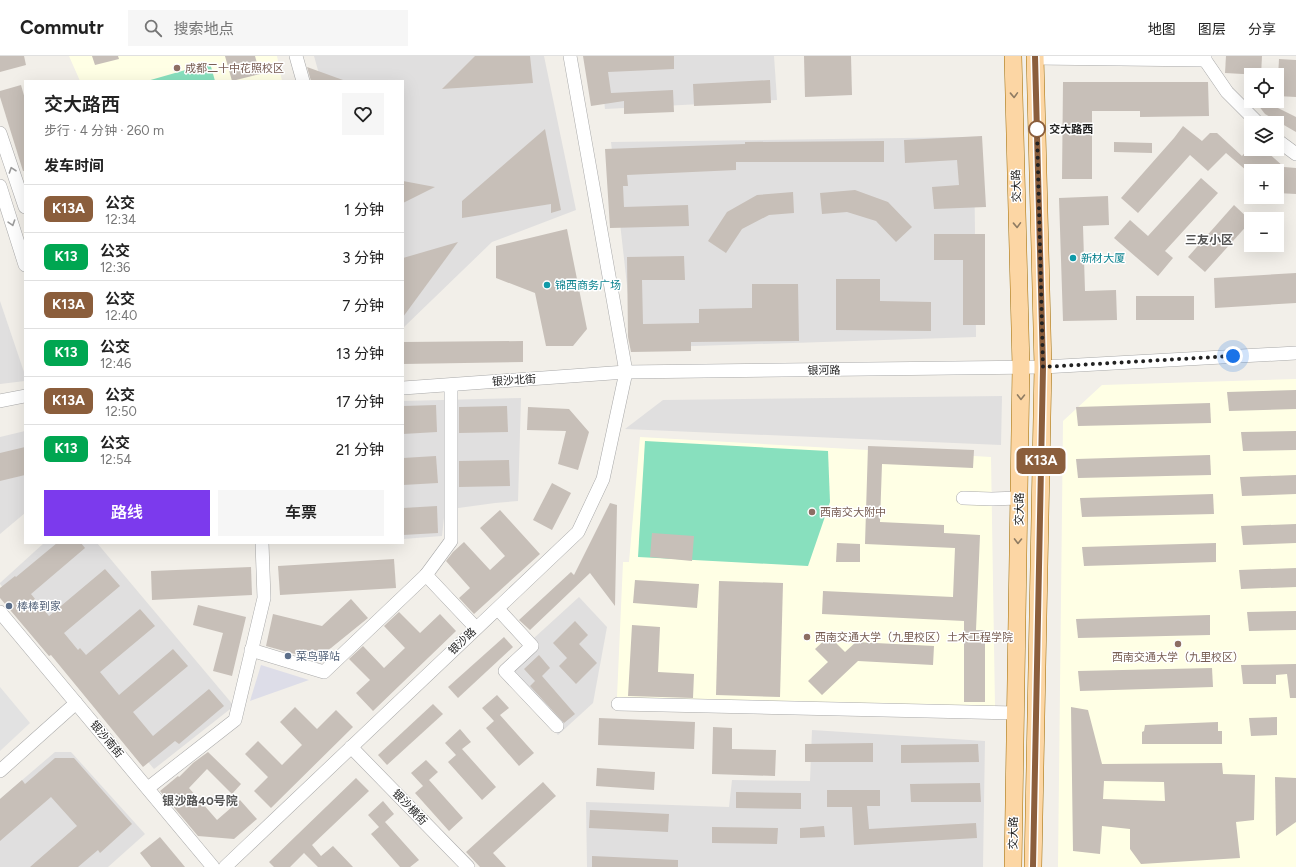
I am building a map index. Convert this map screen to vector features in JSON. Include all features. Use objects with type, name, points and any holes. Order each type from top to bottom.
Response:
[{"type":"main road","name":"交大路","points":[[1013,56],[1022,367],[1013,867]]},
{"type":"main road","name":"交大路","points":[[1033,867],[1043,367],[1035,57]]},
{"type":"street","points":[[296,56],[303,80]]},
{"type":"street","points":[[570,56],[626,372]]},
{"type":"street","points":[[1035,57],[1205,58],[1227,92],[1251,116]]},
{"type":"street","points":[[0,133],[24,204]]},
{"type":"street","points":[[1284,145],[1296,154]]},
{"type":"street","points":[[0,186],[24,262]]},
{"type":"street","name":"银河路","points":[[626,372],[1043,367],[1296,353]]},
{"type":"street","name":"银沙北街","points":[[404,388],[626,372]]},
{"type":"street","name":"银沙路","points":[[225,867],[578,532],[603,479],[626,372]]},
{"type":"street","points":[[251,650],[324,672],[426,575],[451,541],[451,385]]},
{"type":"street","points":[[0,401],[24,396]]},
{"type":"street","points":[[963,498],[1019,498]]},
{"type":"street","points":[[148,788],[235,720],[264,598],[262,544]]},
{"type":"street","points":[[426,575],[476,628]]},
{"type":"street","points":[[498,609],[532,646],[505,671],[557,726]]},
{"type":"street","name":"银沙南街","points":[[0,612],[214,867]]},
{"type":"street","points":[[0,771],[76,703]]},
{"type":"street","points":[[618,704],[1016,713]]},
{"type":"street","name":"银沙横街","points":[[352,747],[468,867]]},
{"type":"shaded area","name":"成都二十中花照校区","points":[[69,56],[277,56],[282,80],[80,80]]},
{"type":"shaded area","points":[[314,56],[544,56],[576,210],[492,242],[404,327],[404,80],[321,80]]},
{"type":"shaded area","points":[[599,56],[774,56],[777,100],[605,109]]},
{"type":"shaded area","points":[[974,137],[976,337],[634,348],[611,142]]},
{"type":"shaded area","points":[[0,301],[24,372],[24,381],[0,384]]},
{"type":"shaded area","name":"西南交通大学（九里校区）","points":[[1296,379],[1296,867],[1058,867],[1063,421],[1102,385]]},
{"type":"shaded area","points":[[1002,396],[1001,445],[625,429],[663,400]]},
{"type":"shaded area","points":[[521,398],[518,501],[451,509],[445,508],[442,536],[404,539],[404,401]]},
{"type":"shaded area","points":[[24,431],[24,514],[0,534],[0,437]]},
{"type":"shaded area","points":[[640,437],[991,457],[995,707],[617,697],[623,562],[629,562]]},
{"type":"shaded area","points":[[43,544],[98,544],[234,706],[154,769],[0,583]]},
{"type":"shaded area","points":[[579,597],[607,627],[593,703],[558,735],[499,670]]},
{"type":"shaded area","points":[[261,665],[309,680],[250,701]]},
{"type":"shaded area","points":[[0,687],[30,723],[0,751]]},
{"type":"shaded area","points":[[812,730],[985,741],[983,867],[587,867],[586,802],[729,807],[732,780],[810,781]]},
{"type":"shaded area","points":[[55,752],[71,752],[145,834],[108,867],[0,867],[0,799]]},
{"type":"green space","points":[[210,63],[215,80],[150,80]]},
{"type":"green space","points":[[645,441],[828,451],[830,502],[808,566],[638,557]]},
{"type":"building","points":[[0,56],[24,56],[26,65],[0,72]]},
{"type":"building","points":[[92,56],[118,56],[119,59],[95,65]]},
{"type":"building","points":[[225,56],[255,56],[260,74],[232,80]]},
{"type":"building","points":[[475,56],[530,56],[533,83],[442,89]]},
{"type":"building","points":[[583,56],[674,56],[674,69],[608,72],[611,93],[673,90],[674,112],[624,114],[624,101],[591,106]]},
{"type":"building","points":[[804,56],[851,56],[852,95],[805,97]]},
{"type":"building","points":[[1226,56],[1262,56],[1261,68],[1244,68],[1244,74],[1225,73]]},
{"type":"building","points":[[1279,59],[1296,60],[1296,97],[1284,96],[1284,68],[1279,68]]},
{"type":"building","points":[[307,67],[343,80],[311,80]]},
{"type":"building","points":[[770,80],[771,103],[694,106],[693,84]]},
{"type":"building","points":[[1063,82],[1208,82],[1209,116],[1140,117],[1140,111],[1092,111],[1092,179],[1062,179]]},
{"type":"building","points":[[21,85],[24,96],[24,171],[0,97],[0,91]]},
{"type":"building","points":[[1260,108],[1278,108],[1296,117],[1296,132],[1284,125],[1284,116],[1268,116]]},
{"type":"building","points":[[1183,126],[1202,141],[1210,133],[1217,133],[1242,156],[1244,154],[1244,156],[1272,156],[1281,164],[1244,164],[1244,168],[1226,153],[1208,171],[1190,155],[1138,213],[1121,198]]},
{"type":"building","points":[[545,129],[561,210],[551,213],[551,204],[462,218],[462,201]]},
{"type":"building","points":[[982,136],[986,207],[934,209],[932,187],[959,185],[957,160],[905,163],[904,140]]},
{"type":"building","points":[[884,141],[884,162],[736,162],[736,170],[627,175],[628,186],[623,186],[624,207],[688,205],[689,226],[610,228],[605,149],[745,144],[745,142]]},
{"type":"building","points":[[1114,142],[1152,143],[1152,153],[1114,152]]},
{"type":"building","points":[[1284,167],[1296,168],[1296,194],[1284,193]]},
{"type":"building","points":[[1201,178],[1218,193],[1165,251],[1173,258],[1158,276],[1114,238],[1130,220],[1148,236]]},
{"type":"building","points":[[404,181],[435,187],[404,202]]},
{"type":"building","points":[[855,190],[888,202],[912,227],[896,242],[876,221],[847,212],[822,214],[820,193]]},
{"type":"building","points":[[793,192],[794,213],[769,215],[742,229],[726,253],[708,241],[727,212],[757,195]]},
{"type":"building","name":"新材大厦","points":[[1108,196],[1109,225],[1083,226],[1085,291],[1116,290],[1117,320],[1063,321],[1059,198]]},
{"type":"building","points":[[1234,205],[1244,214],[1244,229],[1205,272],[1188,257]]},
{"type":"building","name":"锦西商务广场","points":[[567,229],[587,329],[573,346],[546,346],[535,293],[496,278],[496,246]]},
{"type":"building","points":[[934,234],[985,234],[985,325],[963,325],[963,260],[934,260]]},
{"type":"building","points":[[458,242],[404,316],[404,258]]},
{"type":"building","points":[[684,256],[685,280],[642,280],[643,324],[699,323],[699,309],[752,308],[752,284],[798,284],[799,341],[691,342],[691,351],[631,352],[628,337],[627,257]]},
{"type":"building","points":[[1296,273],[1296,303],[1215,308],[1214,278]]},
{"type":"building","points":[[836,279],[880,279],[880,301],[931,302],[931,331],[836,330]]},
{"type":"building","points":[[1136,296],[1194,296],[1194,320],[1136,320]]},
{"type":"building","points":[[523,341],[523,362],[404,364],[404,342]]},
{"type":"building","points":[[1296,390],[1296,409],[1229,411],[1227,392]]},
{"type":"building","points":[[1210,403],[1211,423],[1078,426],[1076,407]]},
{"type":"building","points":[[436,405],[437,432],[404,434],[404,406]]},
{"type":"building","points":[[507,406],[508,432],[459,433],[459,407]]},
{"type":"building","points":[[528,407],[569,409],[589,432],[578,470],[558,464],[566,431],[527,430]]},
{"type":"building","points":[[1296,431],[1296,450],[1243,451],[1241,432]]},
{"type":"building","points":[[868,446],[974,450],[973,468],[882,464],[880,522],[944,525],[944,533],[980,535],[976,630],[985,630],[985,702],[964,702],[964,621],[822,614],[823,591],[953,597],[955,548],[865,544]]},
{"type":"building","points":[[24,447],[24,475],[0,481],[0,453]]},
{"type":"building","points":[[1210,455],[1211,475],[1078,478],[1076,459]]},
{"type":"building","points":[[436,456],[438,483],[404,485],[404,458]]},
{"type":"building","points":[[509,460],[510,486],[459,487],[459,461]]},
{"type":"building","points":[[1296,475],[1296,494],[1242,496],[1240,477]]},
{"type":"building","points":[[552,483],[571,493],[552,530],[533,520]]},
{"type":"building","points":[[1213,494],[1214,514],[1082,517],[1080,498]]},
{"type":"building","points":[[610,503],[617,505],[615,606],[590,573],[530,630],[519,620],[571,572],[574,575]]},
{"type":"building","points":[[437,506],[438,533],[404,535],[404,508]]},
{"type":"building","points":[[500,510],[540,554],[474,614],[459,598],[470,588],[446,561],[464,542],[490,570],[505,556],[480,528]]},
{"type":"building","points":[[1296,524],[1296,543],[1243,545],[1241,526]]},
{"type":"building","points":[[652,533],[694,536],[692,561],[650,557]]},
{"type":"building","points":[[837,543],[860,544],[860,562],[836,562]]},
{"type":"building","points":[[1216,543],[1216,562],[1084,566],[1082,547]]},
{"type":"building","points":[[56,544],[82,544],[85,548],[31,594],[49,616],[105,569],[120,586],[64,633],[78,650],[80,648],[86,655],[140,609],[155,626],[100,672],[119,695],[173,649],[188,666],[133,712],[153,736],[209,689],[224,706],[179,744],[175,741],[143,767],[51,655],[49,656],[0,598],[0,588],[15,576],[16,577]]},
{"type":"building","points":[[394,559],[396,588],[280,595],[278,566]]},
{"type":"building","points":[[251,567],[252,595],[152,600],[151,571]]},
{"type":"building","points":[[1296,568],[1296,587],[1241,589],[1239,570]]},
{"type":"building","points":[[635,580],[699,584],[697,608],[633,603]]},
{"type":"building","points":[[719,581],[783,583],[780,697],[716,695]]},
{"type":"building","points":[[351,599],[368,618],[331,648],[313,659],[266,646],[273,614],[322,626]]},
{"type":"building","points":[[198,605],[246,617],[232,676],[213,671],[223,633],[193,625]]},
{"type":"building","points":[[1296,611],[1296,630],[1249,631],[1247,612]]},
{"type":"building","points":[[399,612],[420,633],[440,614],[456,631],[373,711],[356,693],[370,680],[349,659],[363,646],[384,668],[405,648],[384,626]]},
{"type":"building","points":[[1210,615],[1210,635],[1078,638],[1076,619]]},
{"type":"building","points":[[575,621],[588,635],[579,644],[597,663],[576,684],[559,666],[567,658],[553,643]]},
{"type":"building","points":[[632,625],[660,627],[658,672],[694,674],[693,698],[628,696]]},
{"type":"building","points":[[829,636],[845,652],[856,642],[934,646],[933,665],[858,661],[822,695],[808,681],[828,662],[815,649]]},
{"type":"building","points":[[504,637],[513,647],[458,698],[448,687]]},
{"type":"building","points":[[539,655],[550,668],[542,676],[575,714],[564,723],[530,686],[535,681],[524,669]]},
{"type":"building","points":[[1296,664],[1296,698],[1290,698],[1287,674],[1276,675],[1276,684],[1243,684],[1241,665]]},
{"type":"building","points":[[1212,668],[1213,687],[1080,691],[1078,671]]},
{"type":"building","points":[[497,695],[509,708],[500,715],[534,753],[519,766],[486,728],[494,721],[482,708]]},
{"type":"building","points":[[433,704],[443,714],[387,765],[378,755]]},
{"type":"building","points":[[295,707],[317,729],[336,710],[353,727],[271,808],[254,791],[268,777],[245,754],[258,741],[282,765],[302,745],[280,722]]},
{"type":"building","points":[[1071,707],[1088,710],[1102,764],[1222,763],[1223,774],[1255,775],[1254,820],[1236,822],[1240,858],[1141,864],[1130,849],[1130,829],[1102,826],[1100,854],[1073,851]],"holes":[[[1104,781],[1164,782],[1165,801],[1103,799]]]},
{"type":"building","points":[[1277,717],[1277,735],[1251,736],[1249,718]]},
{"type":"building","points":[[599,718],[695,722],[694,749],[598,745]]},
{"type":"building","points":[[1218,722],[1218,731],[1222,731],[1222,744],[1142,744],[1142,732],[1144,731],[1145,725]]},
{"type":"building","points":[[713,727],[732,728],[732,749],[776,750],[775,776],[712,774]]},
{"type":"building","points":[[460,729],[471,742],[462,749],[496,787],[482,800],[448,762],[456,755],[445,743]]},
{"type":"building","points":[[873,743],[873,762],[805,762],[805,744]]},
{"type":"building","points":[[978,744],[979,762],[901,763],[901,745]]},
{"type":"building","points":[[208,752],[241,784],[232,794],[207,769],[189,788],[217,820],[240,800],[257,819],[234,839],[198,836],[160,791]]},
{"type":"building","points":[[55,758],[74,758],[132,824],[100,853],[98,850],[78,867],[30,867],[77,826],[51,797],[0,841],[0,799],[22,780],[25,784]]},
{"type":"building","points":[[426,760],[438,772],[429,780],[463,818],[449,831],[415,793],[423,786],[411,773]]},
{"type":"building","points":[[597,768],[655,772],[654,790],[596,786]]},
{"type":"building","points":[[1275,777],[1296,778],[1296,822],[1276,836]]},
{"type":"building","points":[[356,778],[369,791],[312,845],[321,856],[333,846],[353,867],[318,867],[304,853],[290,867],[274,867],[269,862]]},
{"type":"building","points":[[543,782],[556,796],[493,853],[506,867],[480,867],[466,852]]},
{"type":"building","points":[[980,783],[981,802],[911,802],[910,784]]},
{"type":"building","points":[[827,790],[880,790],[880,806],[867,806],[869,829],[976,823],[977,838],[854,845],[852,807],[827,807]]},
{"type":"building","points":[[736,792],[801,793],[801,809],[736,808]]},
{"type":"building","points":[[383,801],[394,814],[385,822],[419,860],[410,867],[400,867],[371,834],[379,827],[368,815]]},
{"type":"building","points":[[590,810],[669,814],[668,832],[589,828]]},
{"type":"building","points":[[824,826],[825,837],[800,838],[800,828]]},
{"type":"building","points":[[712,827],[778,828],[777,844],[712,843]]},
{"type":"building","points":[[160,837],[185,867],[151,867],[140,853]]},
{"type":"building","points":[[592,856],[678,860],[678,867],[592,867]]},
{"type":"bus line","name":"K13A","points":[[1033,867],[1043,367],[1035,56]]},
{"type":"place","name":"成都二十中花照校区","points":[[177,68]]},
{"type":"place","name":"交大路西","points":[[1037,129]]},
{"type":"place","name":"新材大厦","points":[[1073,258]]},
{"type":"place","name":"锦西商务广场","points":[[547,285]]},
{"type":"place","name":"西南交大附中","points":[[812,512]]},
{"type":"place","name":"棒棒到家","points":[[9,606]]},
{"type":"place","name":"西南交通大学（九里校区）土木工程学院","points":[[807,637]]},
{"type":"place","name":"西南交通大学（九里校区）","points":[[1178,644]]},
{"type":"place","name":"菜鸟驿站","points":[[288,656]]},
{"type":"district","name":"三友小区","points":[[1209,240]]},
{"type":"district","name":"银沙路40号院","points":[[200,801]]},
{"type":"route","points":[[1037,129],[1043,367],[1233,356]]}]
